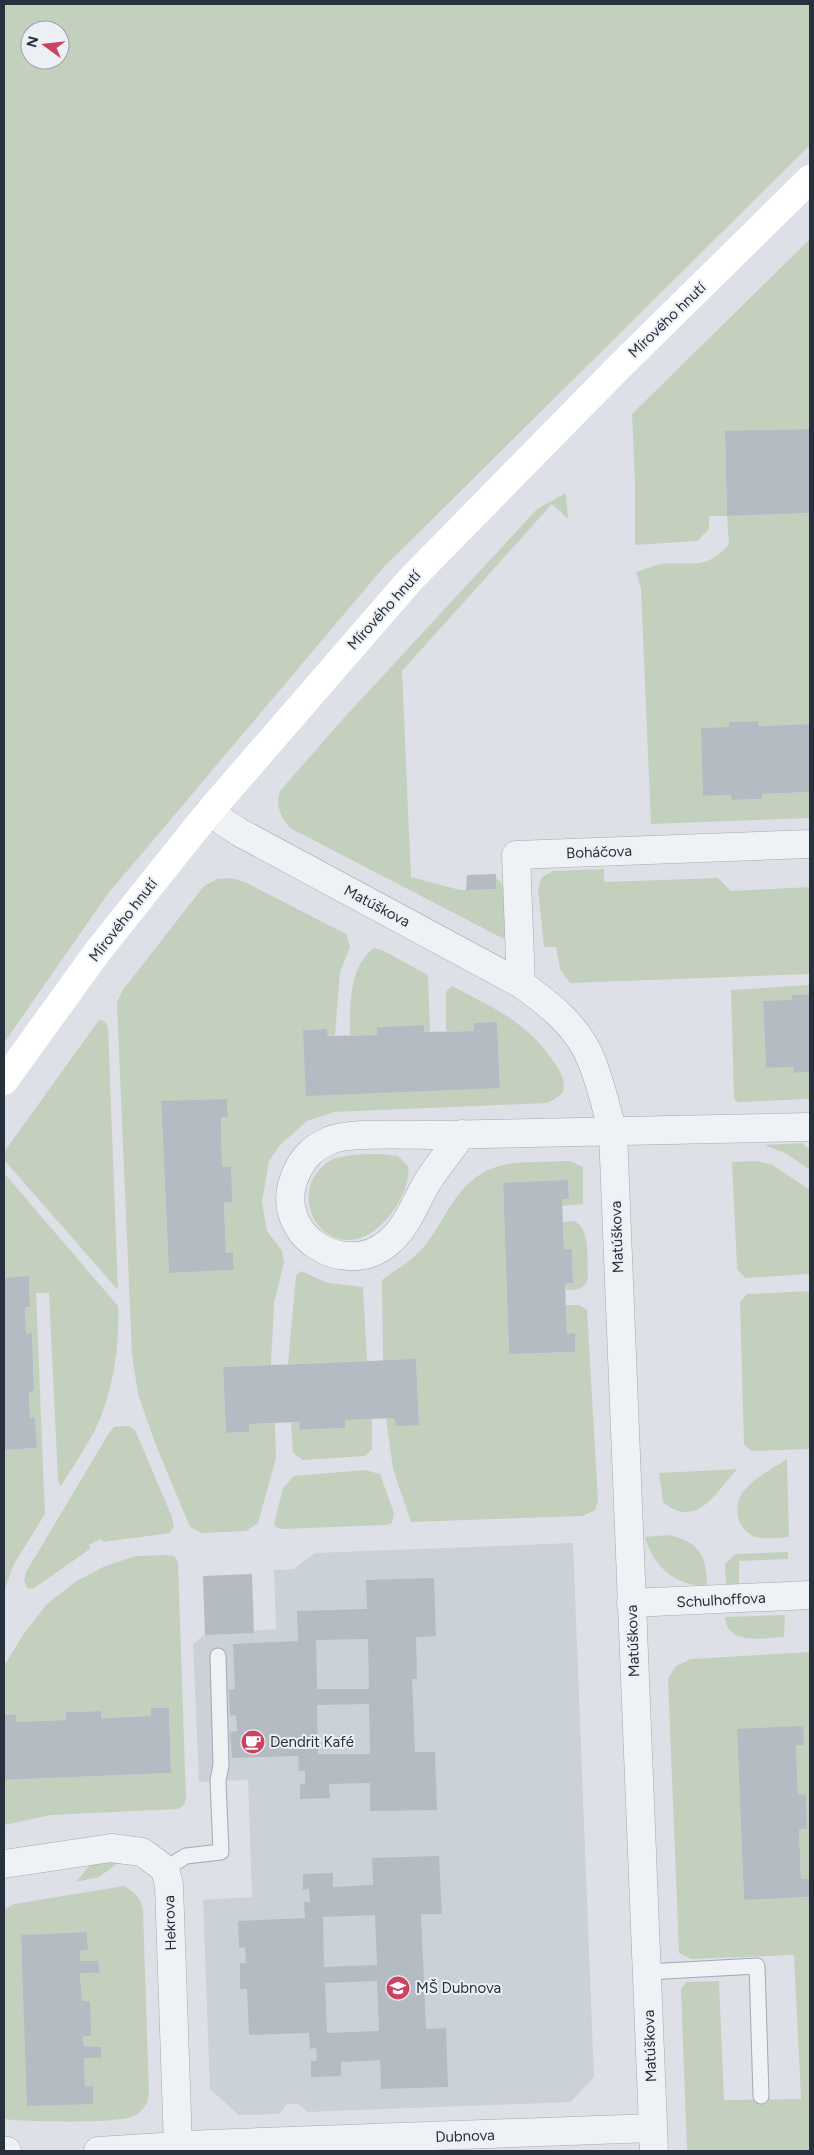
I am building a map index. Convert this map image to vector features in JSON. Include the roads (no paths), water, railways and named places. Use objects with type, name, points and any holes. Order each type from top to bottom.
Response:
[{"type":"main road","name":"Mírového hnutí","points":[[4,1081],[98,951],[209,812],[410,580],[619,367],[810,179]]},
{"type":"street","name":"Matúškova","points":[[209,812],[240,832],[521,984],[552,1006],[582,1042],[592,1060],[613,1132],[653,2140]]},
{"type":"street","name":"Boháčova","points":[[521,984],[516,855],[810,844]]},
{"type":"street","points":[[462,1134],[425,1187],[399,1233],[374,1253],[343,1255],[330,1252],[313,1244],[298,1228],[290,1208],[290,1188],[304,1157],[315,1147],[337,1137],[462,1134],[613,1132],[810,1127]]},
{"type":"street","name":"Schulhoffova","points":[[631,1604],[810,1595]]},
{"type":"street","points":[[4,1864],[111,1848],[142,1852],[165,1869]]},
{"type":"street","name":"Hekrova","points":[[165,1869],[169,1885],[178,2146]]},
{"type":"street","name":"Dubnova","points":[[98,2151],[178,2146],[653,2140]]},
{"type":"lane","points":[[165,1869],[186,1856],[220,1852],[218,1781],[222,1765],[218,1656]]},
{"type":"lane","points":[[646,1972],[757,1966],[761,2096]]},
{"type":"place","name":"Dendrit Kafé","points":[[253,1742]]},
{"type":"place","name":"MŠ Dubnova","points":[[398,1988]]}]
